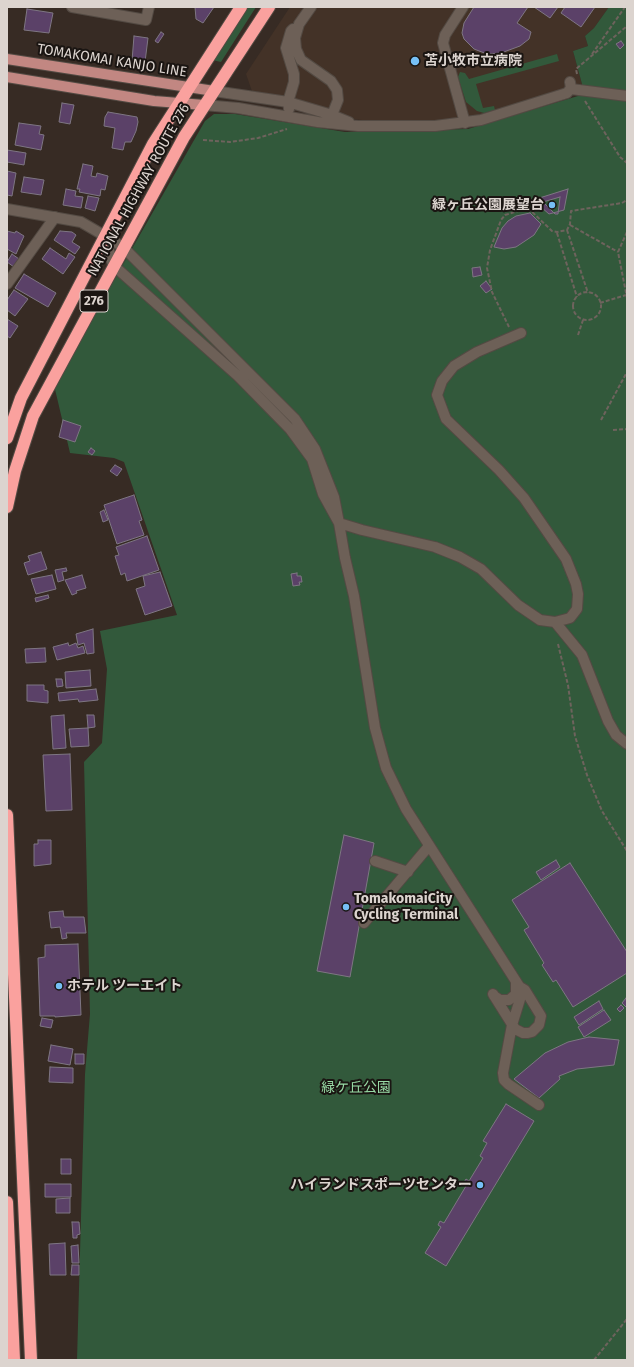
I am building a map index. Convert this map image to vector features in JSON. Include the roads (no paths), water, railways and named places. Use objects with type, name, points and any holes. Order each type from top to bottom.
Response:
[{"type":"highway","name":"NATIONAL HIGHWAY ROUTE 276","points":[[7,438],[21,398],[152,144],[241,7]]},
{"type":"highway","name":"NATIONAL HIGHWAY ROUTE 276","points":[[7,507],[15,471],[33,416],[122,248],[184,137],[269,7]]},
{"type":"highway","points":[[7,815],[10,990],[30,1360]]},
{"type":"highway","points":[[7,1202],[14,1360]]},
{"type":"main road","name":"TOMAKOMAI KANJO LINE","points":[[7,59],[214,91]]},
{"type":"main road","points":[[7,77],[154,101],[204,105]]},
{"type":"street","points":[[72,7],[99,9],[146,20],[149,7]]},
{"type":"street","points":[[311,7],[300,24],[295,38],[296,49],[301,60],[331,81],[337,90],[338,100],[329,119],[318,122]]},
{"type":"street","points":[[463,7],[445,35],[443,42],[465,123]]},
{"type":"street","points":[[300,24],[291,32],[286,48],[294,74],[294,82],[288,102],[289,110],[304,120]]},
{"type":"street","points":[[204,105],[238,108],[304,120],[358,126],[435,126],[465,123],[567,93],[570,86],[627,96]]},
{"type":"street","points":[[214,91],[288,102],[332,115],[358,126]]},
{"type":"street","points":[[7,209],[81,222],[122,248],[295,419],[315,449],[334,497],[354,596],[375,728],[384,762],[406,810],[517,983],[539,1011],[541,1021],[536,1029],[528,1033],[519,1032],[512,1025],[493,994],[500,1000],[513,997],[517,989],[517,983]]},
{"type":"street","points":[[7,284],[54,217]]},
{"type":"street","points":[[105,236],[113,265],[238,376],[290,429],[312,459],[323,494],[339,523],[362,530],[435,547],[460,557],[481,569],[518,605],[540,620],[555,622],[570,618],[577,609],[578,594],[576,584],[566,559],[524,498],[499,470],[446,419],[437,395],[442,381],[454,366],[477,352],[518,335]]},
{"type":"street","points":[[555,622],[582,655],[608,720],[616,735],[627,744]]},
{"type":"street","points":[[364,923],[429,846]]},
{"type":"street","points":[[375,861],[408,872]]},
{"type":"street","points":[[517,983],[521,996],[512,1025],[503,1073],[504,1080],[539,1105]]},
{"type":"place","name":"苫小牧市立病院","points":[[415,61]]},
{"type":"place","name":"緑ヶ丘公園展望台","points":[[552,205]]},
{"type":"place","name":"TomakomaiCity Cycling Terminal","points":[[346,907]]},
{"type":"place","name":"ホテル ツーエイト","points":[[59,986]]},
{"type":"place","name":"ハイランドスポーツセンター","points":[[480,1185]]},
{"type":"park label","name":"緑ケ丘公園","points":[[356,1088]]}]
